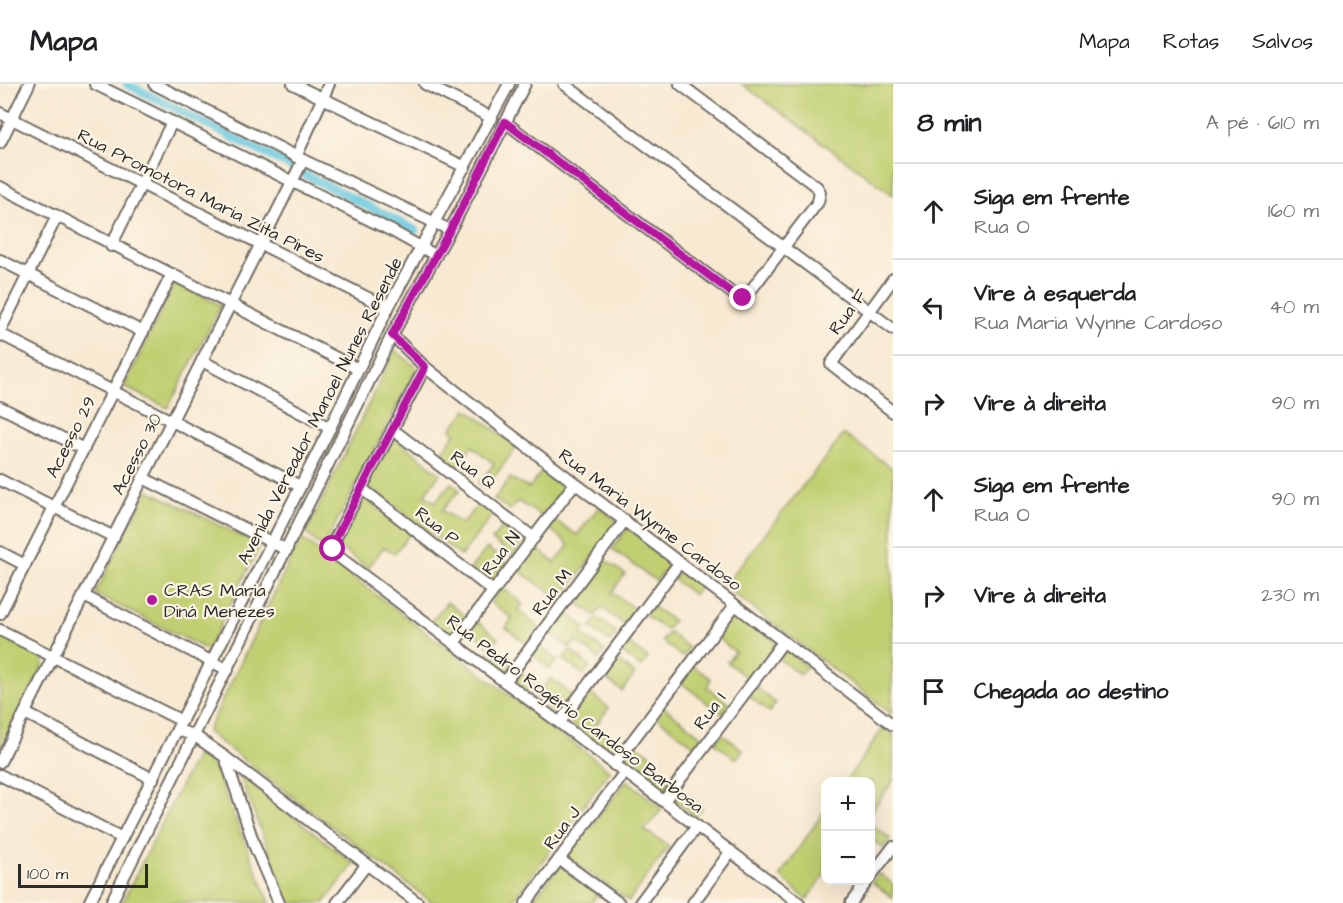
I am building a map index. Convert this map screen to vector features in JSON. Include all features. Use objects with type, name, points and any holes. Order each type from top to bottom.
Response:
[{"type":"street","points":[[0,143],[29,84]]},
{"type":"street","points":[[95,84],[435,255]]},
{"type":"street","points":[[154,84],[299,158],[450,230]]},
{"type":"street","points":[[293,84],[465,167]]},
{"type":"street","name":"Acesso 30","points":[[0,762],[292,183],[299,158],[329,84]]},
{"type":"street","points":[[425,84],[441,88],[492,118]]},
{"type":"street","name":"Avenida Vereador Manoel Nunes Resende","points":[[89,903],[413,262],[417,245],[465,167],[509,84]]},
{"type":"street","name":"Avenida Vereador Manoel Nunes Resende","points":[[111,903],[392,335],[450,230],[525,84]]},
{"type":"street","points":[[564,84],[893,329]]},
{"type":"street","points":[[505,122],[736,296],[743,298],[749,296],[784,249],[819,200],[820,192],[817,186],[680,84]]},
{"type":"street","name":"Rua Promotora Maria Zita Pires","points":[[0,112],[140,185],[388,308]]},
{"type":"street","points":[[111,246],[172,122]]},
{"type":"street","points":[[0,187],[111,246],[172,274],[358,369]]},
{"type":"street","points":[[57,216],[0,332],[300,486]]},
{"type":"street","points":[[0,260],[143,332]]},
{"type":"street","points":[[413,262],[421,264],[426,271]]},
{"type":"street","name":"Acesso 29","points":[[0,614],[172,274]]},
{"type":"street","name":"Rua F","points":[[893,279],[831,364],[893,412]]},
{"type":"street","name":"Rua Maria Wynne Cardoso","points":[[392,335],[425,367],[893,725]]},
{"type":"street","points":[[202,361],[330,428]]},
{"type":"street","points":[[361,488],[425,367]]},
{"type":"street","points":[[0,407],[84,449]]},
{"type":"street","name":"Rua Q","points":[[392,429],[534,538]]},
{"type":"street","points":[[143,478],[286,550]]},
{"type":"street","points":[[0,480],[114,537]]},
{"type":"street","name":"Rua N","points":[[453,643],[575,483]]},
{"type":"street","name":"Rua Pedro Rogério Cardoso Barbosa","points":[[361,488],[334,541],[333,549],[337,556],[731,851],[794,902]]},
{"type":"street","name":"Rua P","points":[[361,488],[494,591]]},
{"type":"street","name":"Rua M","points":[[505,682],[625,520]]},
{"type":"street","points":[[0,552],[25,565]]},
{"type":"street","points":[[560,722],[680,562]]},
{"type":"street","points":[[84,596],[228,670]]},
{"type":"street","points":[[614,765],[735,605]]},
{"type":"street","points":[[0,630],[180,726],[225,757],[418,903]]},
{"type":"street","name":"Rua I","points":[[664,801],[783,642]]},
{"type":"street","points":[[25,713],[153,779]]},
{"type":"street","points":[[225,757],[255,847],[279,903]]},
{"type":"street","name":"Rua J","points":[[526,903],[625,772]]},
{"type":"street","points":[[0,776],[122,838]]},
{"type":"street","points":[[640,903],[697,826]]},
{"type":"street","points":[[875,871],[893,847]]},
{"type":"street","points":[[693,903],[731,851]]},
{"type":"street","points":[[560,860],[605,899],[619,903]]},
{"type":"street","points":[[337,903],[367,864]]},
{"type":"street","points":[[851,903],[864,885]]},
{"type":"green space","points":[[742,84],[893,84],[893,195]]},
{"type":"green space","points":[[175,283],[221,305],[168,408],[124,387]]},
{"type":"green space","points":[[395,350],[417,368],[323,548],[306,533]]},
{"type":"green space","points":[[467,409],[517,447],[485,489],[479,483],[494,464],[472,446],[457,468],[440,457],[455,433],[451,429]]},
{"type":"green space","points":[[844,434],[893,469],[892,714],[724,586]]},
{"type":"green space","points":[[393,436],[440,474],[424,495],[435,502],[451,483],[460,490],[442,510],[462,524],[480,503],[494,513],[461,556],[367,485]]},
{"type":"green space","points":[[545,468],[566,484],[543,517],[518,501],[510,510],[494,499],[510,478],[529,488]]},
{"type":"green space","points":[[148,490],[260,545],[208,650],[95,594]]},
{"type":"green space","points":[[361,495],[411,533],[394,554],[384,547],[368,568],[337,546]]},
{"type":"green space","points":[[599,507],[619,523],[560,599],[518,570],[535,547],[555,563],[569,545],[548,527],[554,520],[577,535]]},
{"type":"green space","points":[[508,519],[529,536],[513,556],[492,540]]},
{"type":"green space","points":[[628,528],[672,562],[656,581],[612,549]]},
{"type":"green space","points":[[301,538],[610,771],[511,903],[433,903],[207,732]]},
{"type":"green space","points":[[487,548],[508,564],[491,585],[471,568]]},
{"type":"green space","points":[[605,560],[625,574],[612,592],[636,610],[625,625],[602,608],[595,615],[575,601]]},
{"type":"green space","points":[[680,570],[701,586],[694,595],[673,579]]},
{"type":"green space","points":[[502,587],[523,604],[518,610],[540,628],[527,644],[506,628],[512,618],[491,603]]},
{"type":"green space","points":[[447,602],[468,618],[451,638],[431,622]]},
{"type":"green space","points":[[652,606],[673,621],[666,630],[645,615]]},
{"type":"green space","points":[[734,610],[777,643],[749,680],[727,662],[735,652],[714,635]]},
{"type":"green space","points":[[565,611],[586,628],[581,634],[605,651],[599,659],[576,641],[570,648],[549,631]]},
{"type":"green space","points":[[597,618],[617,633],[610,642],[590,627]]},
{"type":"green space","points":[[478,622],[498,638],[491,647],[471,631]]},
{"type":"green space","points":[[669,632],[689,648],[682,657],[662,641]]},
{"type":"green space","points":[[0,635],[43,656],[44,664],[0,750]]},
{"type":"green space","points":[[627,642],[648,658],[641,667],[620,651]]},
{"type":"green space","points":[[537,644],[558,660],[550,669],[530,653]]},
{"type":"green space","points":[[491,650],[512,665],[505,674],[484,659]]},
{"type":"green space","points":[[570,650],[590,666],[583,675],[563,659]]},
{"type":"green space","points":[[786,650],[807,666],[800,675],[779,659]]},
{"type":"green space","points":[[614,658],[635,674],[622,691],[601,675]]},
{"type":"green space","points":[[692,665],[711,679],[707,687],[729,704],[722,714],[679,681]]},
{"type":"green space","points":[[521,672],[543,688],[551,678],[572,695],[556,715],[514,681]]},
{"type":"green space","points":[[756,687],[776,703],[769,712],[749,696]]},
{"type":"green space","points":[[589,692],[609,708],[595,726],[618,744],[610,754],[567,721]]},
{"type":"green space","points":[[661,705],[704,738],[697,748],[654,715]]},
{"type":"green space","points":[[884,727],[893,734],[893,781],[875,806],[875,777],[849,777]]},
{"type":"green space","points":[[722,734],[743,750],[736,759],[715,743]]},
{"type":"green space","points":[[634,743],[652,755],[645,765],[671,784],[663,794],[620,761]]},
{"type":"green space","points":[[198,751],[211,761],[270,903],[122,903]]},
{"type":"green space","points":[[239,774],[354,864],[324,903],[289,903]]},
{"type":"green space","points":[[627,780],[662,809],[644,830],[669,846],[629,901],[567,857]]},
{"type":"green space","points":[[682,791],[702,807],[695,816],[675,800]]},
{"type":"green space","points":[[821,816],[821,880],[807,900],[780,876]]},
{"type":"green space","points":[[875,827],[890,839],[883,848],[875,842]]},
{"type":"green space","points":[[561,865],[598,894],[591,903],[530,903]]},
{"type":"green space","points":[[879,873],[893,884],[893,898],[875,884],[875,878]]},
{"type":"waterway","points":[[127,84],[292,167]]},
{"type":"waterway","points":[[304,174],[415,230]]},
{"type":"place","name":"CRAS Maria Diná Menezes","points":[[152,600]]},
{"type":"route","points":[[333,549],[334,541],[377,455],[425,367],[392,335],[456,219],[505,122],[736,296],[743,298]]}]
